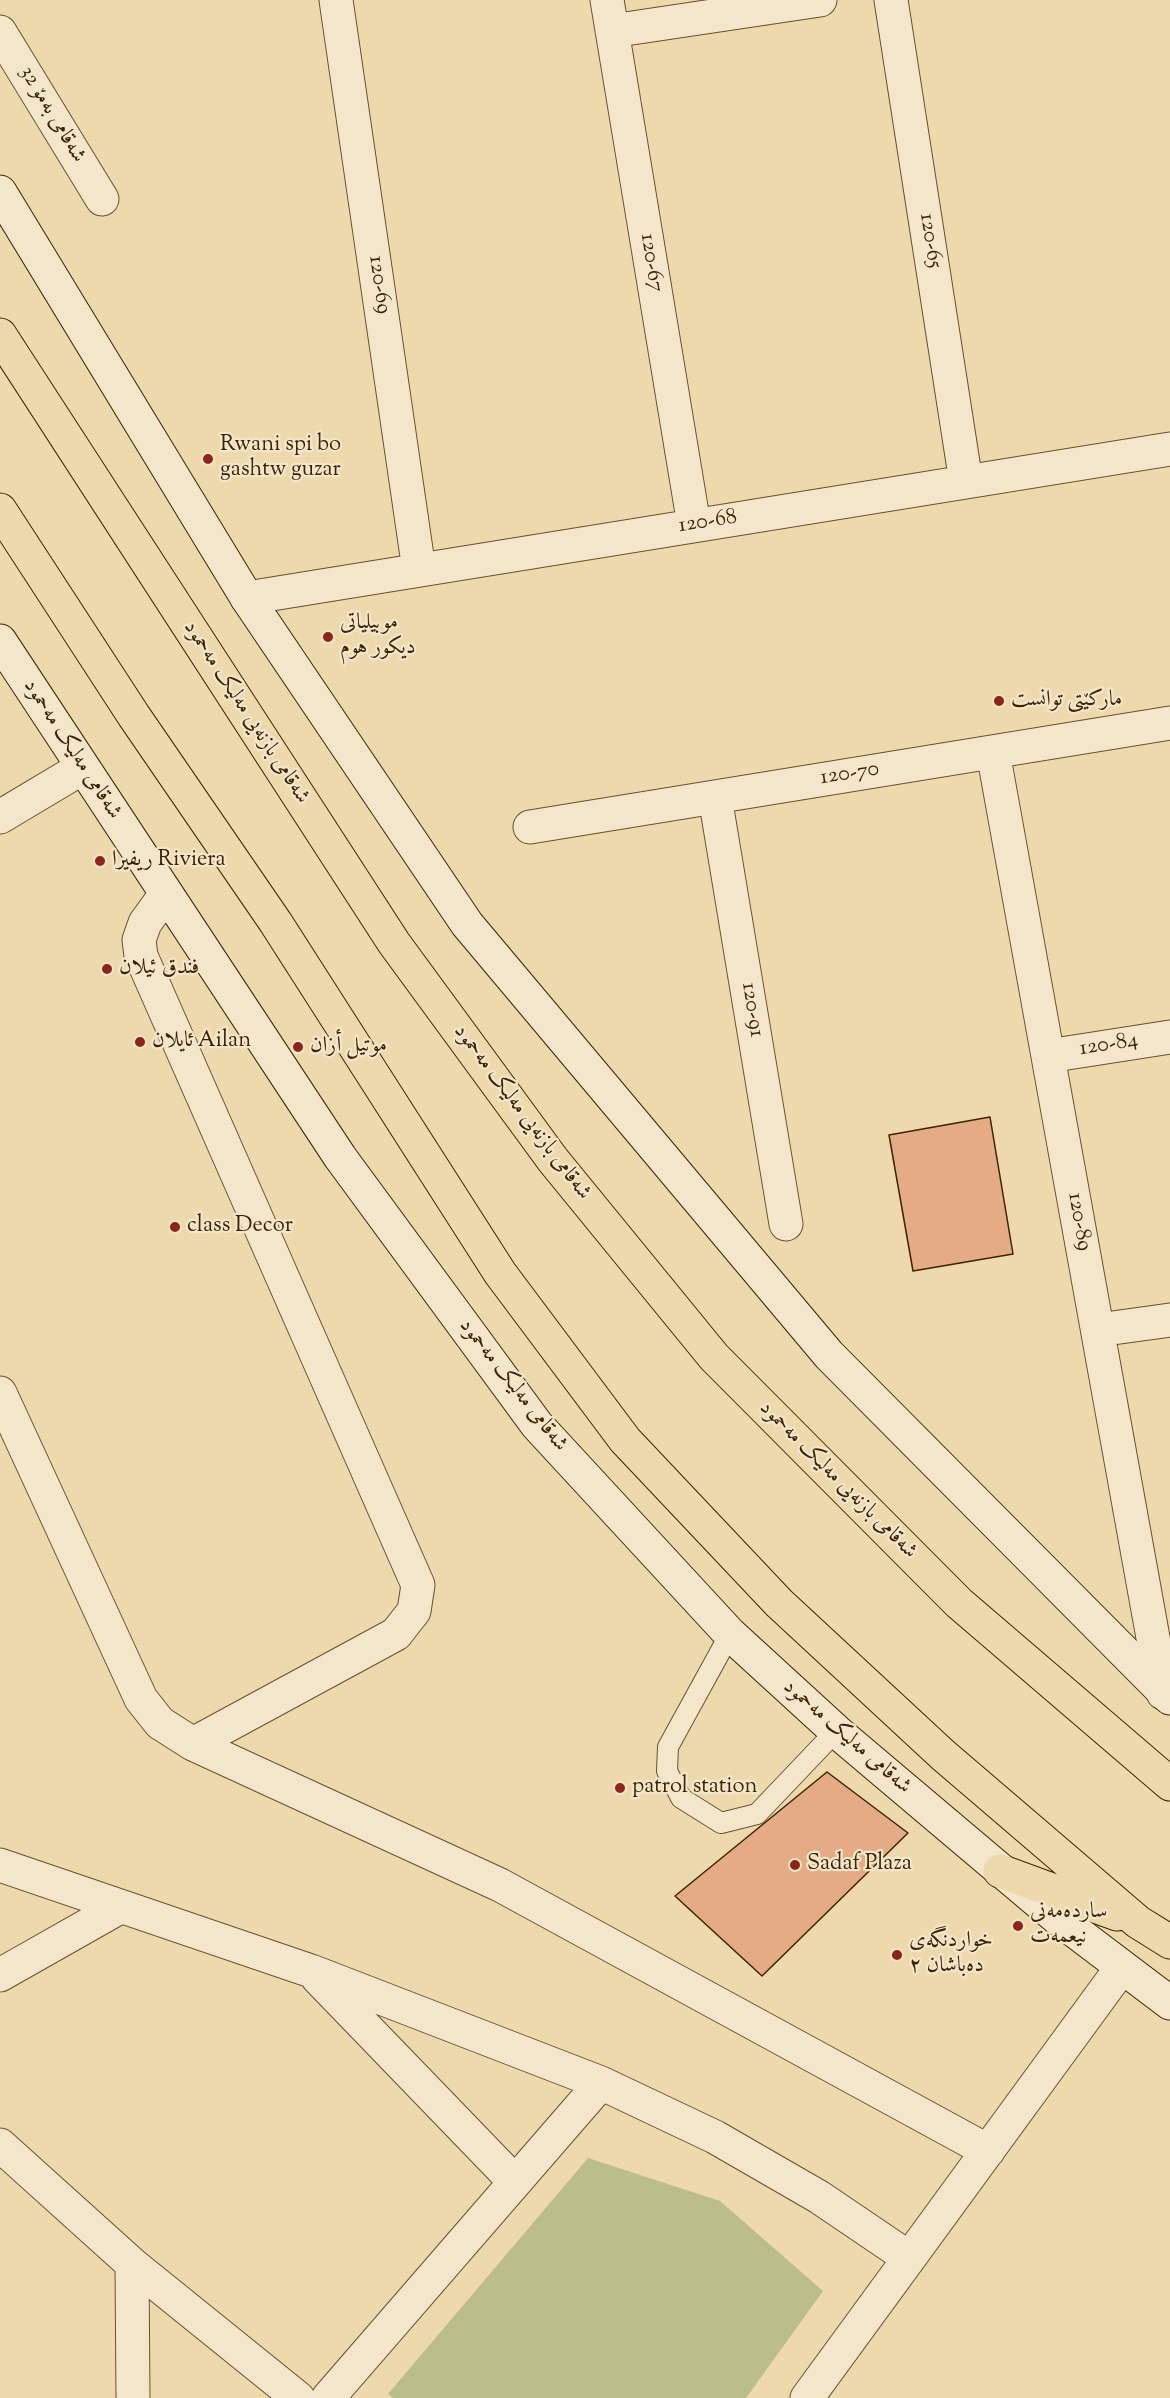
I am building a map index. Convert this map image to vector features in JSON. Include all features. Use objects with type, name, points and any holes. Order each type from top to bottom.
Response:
[{"type":"highway","name":"شەقامی بازنەیی مەلیک مەحمود","points":[[0,335],[394,943],[553,1161],[714,1357],[958,1603],[1170,1784]]},
{"type":"highway","points":[[0,510],[134,716],[276,923],[500,1273],[625,1440],[779,1603],[943,1755],[1138,1922],[1170,1942]]},
{"type":"highway","points":[[1000,1871],[1138,1922]]},
{"type":"street","name":"120-69","points":[[336,0],[419,570]]},
{"type":"street","points":[[609,16],[820,0]]},
{"type":"street","name":"120-65","points":[[891,0],[966,482]]},
{"type":"street","name":"120-67","points":[[609,16],[694,525]]},
{"type":"street","name":"شەقامی بەمۆ 32","points":[[0,32],[102,199]]},
{"type":"street","points":[[0,192],[247,598],[467,924],[829,1355],[1166,1695]]},
{"type":"street","name":"120-68","points":[[247,598],[1170,449]]},
{"type":"street","points":[[0,533],[47,583]]},
{"type":"street","name":"شەقامی مەلیک مەحمود","points":[[0,641],[340,1157],[537,1425],[730,1634],[836,1731],[1000,1871],[1170,2002]]},
{"type":"street","name":"120-70","points":[[530,826],[1170,723]]},
{"type":"street","name":"120-89","points":[[993,752],[1166,1695]]},
{"type":"street","points":[[0,817],[82,768]]},
{"type":"street","name":"120-91","points":[[715,797],[786,1224]]},
{"type":"street","points":[[166,894],[145,922],[139,940],[141,956],[418,1585],[414,1611],[396,1634],[193,1744]]},
{"type":"street","name":"120-84","points":[[1048,1056],[1170,1037]]},
{"type":"street","points":[[1098,1330],[1170,1320]]},
{"type":"street","points":[[0,1393],[141,1699],[160,1724],[193,1744],[500,1885],[988,2151]]},
{"type":"street","points":[[0,1865],[311,1971],[601,2083],[715,2137],[819,2197],[909,2258]]},
{"type":"street","points":[[0,1975],[120,1907]]},
{"type":"street","points":[[807,2398],[1122,1967]]},
{"type":"street","points":[[311,1971],[515,2182]]},
{"type":"street","points":[[328,2398],[601,2083]]},
{"type":"street","points":[[0,2145],[132,2264],[298,2398]]},
{"type":"street","points":[[132,2264],[133,2398]]},
{"type":"lane","points":[[730,1634],[668,1747],[667,1771],[681,1798],[720,1823],[757,1814],[836,1731]]},
{"type":"green space","points":[[588,2158],[720,2201],[823,2291],[746,2398],[393,2398],[388,2394]]},
{"type":"building","points":[[990,1117],[1013,1254],[913,1271],[889,1135]]},
{"type":"building","name":"Sadaf Plaza","points":[[827,1772],[908,1833],[762,1976],[675,1896]]},
{"type":"place","name":"Rwani spi bo gashtw guzar","points":[[208,459]]},
{"type":"place","name":"موبیلیاتی دیکور هوم","points":[[328,637]]},
{"type":"place","name":"مارکێتی توانست","points":[[999,701]]},
{"type":"place","name":"ریفیرا Riviera","points":[[100,861]]},
{"type":"place","name":"فندق ئيلان","points":[[107,969]]},
{"type":"place","name":"ئایلان Ailan","points":[[140,1042]]},
{"type":"place","name":"موتيل أزان","points":[[298,1047]]},
{"type":"place","name":"class Decor","points":[[175,1227]]},
{"type":"place","name":"patrol station","points":[[620,1788]]},
{"type":"place","name":"Sadaf Plaza","points":[[795,1865]]},
{"type":"place","name":"ساردەمەنی نیعمەت","points":[[1018,1926]]},
{"type":"place","name":"خواردنگەی دەباشان ٢","points":[[897,1955]]}]
